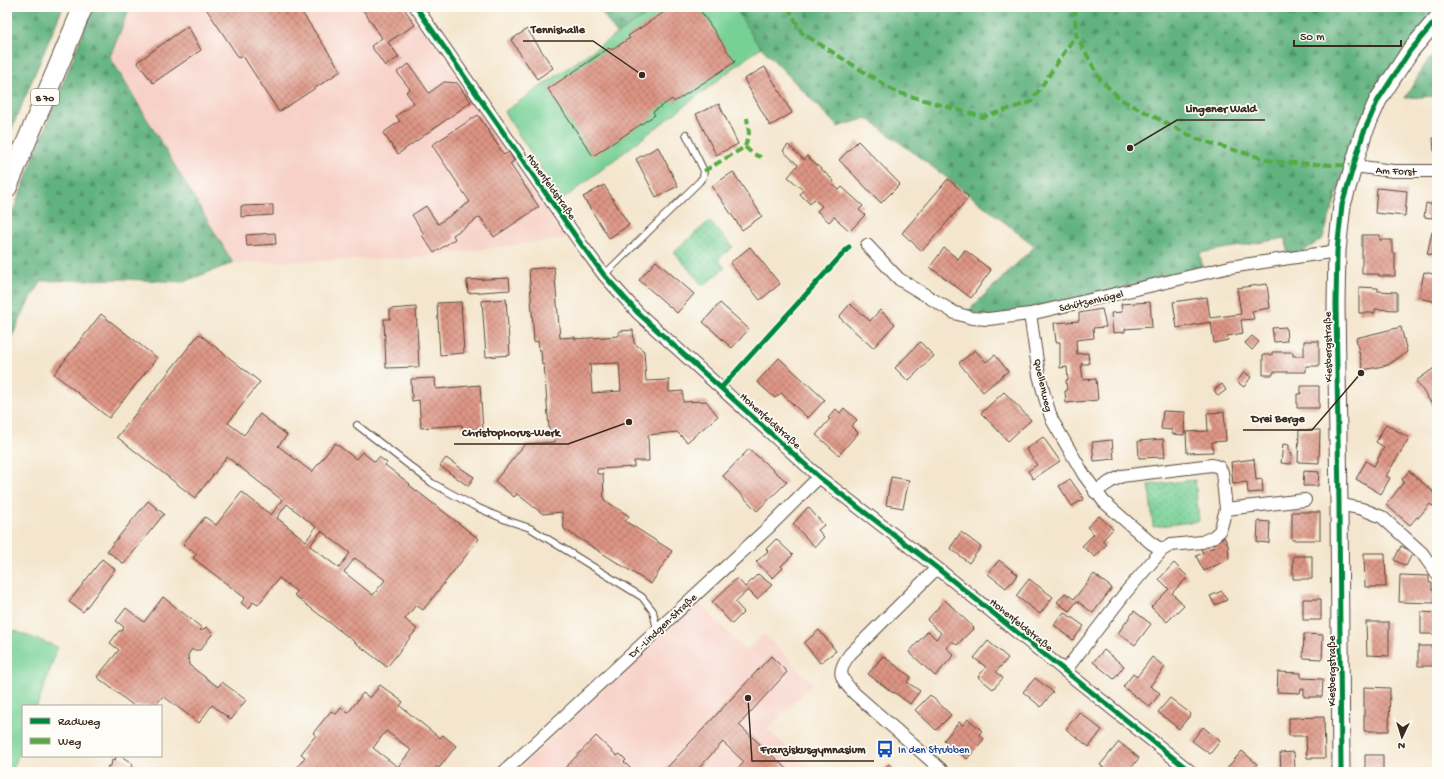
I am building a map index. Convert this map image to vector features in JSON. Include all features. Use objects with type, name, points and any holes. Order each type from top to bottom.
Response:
[{"type":"main road","name":"B 70","points":[[7,188],[83,7]]},
{"type":"street","name":"Hohenfeldstraße","points":[[416,7],[547,197],[604,275],[638,313],[818,477],[937,568],[1191,772]]},
{"type":"street","name":"Kiesbergstraße","points":[[1341,772],[1336,304],[1337,251],[1342,205],[1363,134],[1378,100],[1410,51],[1437,19]]},
{"type":"street","name":"Am Forst","points":[[1354,166],[1393,171],[1437,171]]},
{"type":"street","name":"Schützenhügel","points":[[867,245],[899,279],[955,314],[972,318],[988,319],[1030,314],[1230,267],[1337,251]]},
{"type":"street","name":"Quellenweg","points":[[1030,314],[1039,375],[1044,398],[1052,420],[1096,492],[1104,502],[1162,550]]},
{"type":"street","points":[[1065,671],[1126,592],[1162,550],[1171,545],[1202,542],[1213,537],[1220,531],[1226,509],[1222,472],[1219,467],[1212,466],[1122,476],[1096,492]]},
{"type":"street","name":"Dr.-Lindgen-Straße","points":[[504,772],[770,526],[818,477]]},
{"type":"street","points":[[1226,509],[1305,500]]},
{"type":"street","points":[[1339,504],[1362,509],[1382,517],[1422,553],[1437,574]]},
{"type":"street","points":[[937,568],[850,654],[843,663],[841,673],[843,682],[854,694],[944,772]]},
{"type":"lane","points":[[604,275],[703,177],[704,171],[686,134]]},
{"type":"lane","points":[[358,425],[432,482],[474,506],[506,520],[530,528],[642,597],[653,611],[657,630]]},
{"type":"shaded area","points":[[130,7],[409,7],[567,238],[413,258],[233,263],[110,57]]},
{"type":"shaded area","points":[[697,601],[746,651],[764,634],[813,684],[767,729],[813,772],[516,772]]},
{"type":"green space","points":[[7,7],[63,7],[7,140]]},
{"type":"green space","points":[[93,7],[130,7],[110,57],[233,263],[183,282],[122,279],[42,281],[29,301],[7,347],[7,226]]},
{"type":"green space","points":[[598,7],[659,7],[617,34]]},
{"type":"green space","points":[[659,7],[735,7],[761,47],[562,200],[504,112],[617,34]]},
{"type":"green space","points":[[735,7],[1437,7],[1437,17],[1346,165],[1323,238],[1304,251],[1287,254],[1286,238],[1200,253],[1202,266],[1053,307],[990,317],[968,311],[1035,246],[867,118],[838,127],[757,43]]},
{"type":"green space","points":[[1437,52],[1437,96],[1405,98],[1426,63]]},
{"type":"green space","points":[[709,221],[733,247],[718,259],[725,268],[703,286],[674,252]]},
{"type":"green space","points":[[1195,480],[1199,521],[1153,527],[1149,485]]},
{"type":"green space","points":[[7,628],[58,647],[37,705],[22,705],[22,746],[12,772],[7,772]]},
{"type":"building","points":[[205,7],[307,7],[301,11],[341,71],[279,112],[243,56],[239,58]]},
{"type":"building","points":[[361,7],[403,7],[415,25],[388,42],[399,57],[385,66],[371,46],[382,38]]},
{"type":"building","points":[[672,7],[698,7],[735,62],[674,102],[672,99],[653,112],[655,115],[593,156],[548,89],[609,48],[611,50],[630,38],[628,36]]},
{"type":"building","points":[[188,26],[201,50],[153,83],[137,62]]},
{"type":"building","points":[[527,29],[553,68],[537,79],[511,40]]},
{"type":"building","points":[[409,64],[429,93],[444,82],[457,83],[471,102],[398,154],[383,133],[400,121],[396,116],[414,103],[406,92],[410,89],[397,72]]},
{"type":"building","points":[[765,67],[792,113],[770,126],[744,79]]},
{"type":"building","points":[[719,104],[738,144],[716,155],[696,114]]},
{"type":"building","points":[[478,115],[504,155],[509,152],[514,161],[510,164],[539,207],[494,237],[480,217],[453,235],[455,239],[434,253],[422,235],[424,234],[412,215],[426,206],[438,224],[470,202],[432,145]]},
{"type":"building","points":[[1433,138],[1437,138],[1437,151],[1434,151]]},
{"type":"building","points":[[858,141],[900,184],[881,203],[839,160]]},
{"type":"building","points":[[788,145],[804,160],[807,156],[834,181],[832,184],[839,190],[842,187],[863,206],[859,210],[865,215],[850,231],[834,217],[829,222],[817,211],[822,206],[814,199],[810,204],[800,194],[803,190],[788,177],[798,165],[783,151]]},
{"type":"building","points":[[658,147],[678,186],[656,197],[636,159]]},
{"type":"building","points":[[733,172],[762,216],[742,230],[712,186]]},
{"type":"building","points":[[948,179],[969,197],[922,251],[902,233]]},
{"type":"building","points":[[604,185],[629,225],[609,238],[583,197]]},
{"type":"building","points":[[1377,188],[1407,191],[1405,216],[1375,213]]},
{"type":"building","points":[[1426,203],[1434,205],[1432,218],[1424,217]]},
{"type":"building","points":[[273,205],[273,215],[241,217],[241,206]]},
{"type":"building","points":[[1432,232],[1437,233],[1437,256],[1427,254]]},
{"type":"building","points":[[275,233],[276,244],[247,246],[246,235]]},
{"type":"building","points":[[1362,235],[1380,235],[1380,240],[1392,240],[1392,253],[1395,253],[1395,276],[1362,274]]},
{"type":"building","points":[[750,247],[780,284],[760,300],[730,263]]},
{"type":"building","points":[[944,248],[958,259],[965,250],[991,270],[971,298],[930,267]]},
{"type":"building","points":[[656,261],[694,294],[677,313],[639,280]]},
{"type":"building","points":[[554,267],[560,338],[575,337],[575,339],[619,336],[619,331],[633,330],[634,343],[644,351],[646,381],[669,380],[669,392],[683,391],[683,402],[706,401],[718,416],[687,442],[677,432],[648,435],[649,461],[634,461],[634,467],[597,469],[597,474],[603,474],[604,500],[629,516],[625,521],[672,551],[651,584],[564,529],[562,512],[543,514],[517,494],[514,497],[495,481],[525,444],[555,442],[554,434],[549,429],[544,364],[542,365],[541,350],[539,350],[538,341],[534,342],[529,269]],"holes":[[[619,363],[621,391],[592,393],[590,364]]]},
{"type":"building","points":[[1424,272],[1437,275],[1437,302],[1419,298]]},
{"type":"building","points":[[509,278],[510,290],[468,293],[467,280]]},
{"type":"building","points":[[1267,284],[1270,308],[1252,311],[1254,319],[1241,320],[1243,333],[1227,336],[1228,340],[1214,343],[1211,322],[1177,328],[1173,302],[1207,297],[1210,318],[1241,314],[1237,288]]},
{"type":"building","points":[[1359,287],[1378,288],[1378,291],[1397,292],[1397,310],[1375,309],[1375,313],[1359,313]]},
{"type":"building","points":[[506,299],[510,355],[486,357],[482,301]]},
{"type":"building","points":[[461,302],[464,353],[440,355],[437,303]]},
{"type":"building","points":[[1150,302],[1152,327],[1125,329],[1125,332],[1113,333],[1111,313],[1122,312],[1121,304]]},
{"type":"building","points":[[720,303],[749,329],[732,348],[703,322]]},
{"type":"building","points":[[850,304],[870,321],[880,310],[895,324],[873,348],[839,317]]},
{"type":"building","points":[[416,307],[419,367],[386,368],[384,319],[390,319],[390,309]]},
{"type":"building","points":[[1102,309],[1106,327],[1093,328],[1094,338],[1076,340],[1077,354],[1088,353],[1089,364],[1081,364],[1083,380],[1096,379],[1098,400],[1066,403],[1065,391],[1067,391],[1066,380],[1068,380],[1067,367],[1060,368],[1060,342],[1056,342],[1054,323],[1079,321],[1079,313]]},
{"type":"building","points":[[101,314],[157,358],[109,418],[54,374]]},
{"type":"building","points":[[1286,327],[1287,341],[1274,342],[1272,328]]},
{"type":"building","points":[[1401,327],[1407,352],[1388,365],[1363,370],[1356,338]]},
{"type":"building","points":[[199,334],[260,382],[228,423],[244,435],[260,414],[287,435],[278,446],[312,472],[335,443],[356,459],[362,452],[375,462],[379,457],[387,463],[385,465],[410,484],[409,485],[479,539],[423,610],[416,605],[405,619],[417,629],[387,667],[294,595],[297,592],[279,578],[258,605],[253,602],[249,609],[241,603],[245,598],[193,558],[197,554],[183,544],[205,517],[216,525],[242,492],[271,515],[282,500],[227,457],[195,498],[117,437]],"holes":[[[287,504],[316,527],[306,541],[277,518]],[[321,531],[350,553],[339,568],[310,546]],[[355,558],[385,580],[373,595],[344,572]]]},
{"type":"building","points":[[1252,336],[1259,342],[1252,350],[1245,343]]},
{"type":"building","points":[[1304,341],[1319,341],[1319,366],[1306,366],[1306,372],[1273,372],[1273,375],[1263,375],[1263,355],[1272,355],[1272,352],[1293,352],[1293,356],[1304,356]]},
{"type":"building","points":[[920,342],[934,356],[908,381],[895,368]]},
{"type":"building","points":[[975,350],[986,362],[995,355],[1008,371],[983,392],[959,363]]},
{"type":"building","points":[[779,358],[825,400],[808,418],[781,393],[775,398],[757,382]]},
{"type":"building","points":[[1437,366],[1437,411],[1416,381]]},
{"type":"building","points":[[1244,372],[1251,377],[1244,387],[1237,382]]},
{"type":"building","points":[[435,378],[436,389],[480,385],[483,431],[463,433],[462,425],[421,428],[419,400],[412,401],[411,379]]},
{"type":"building","points":[[1222,384],[1226,390],[1218,396],[1214,390]]},
{"type":"building","points":[[1301,386],[1319,386],[1319,408],[1297,408],[1297,394],[1301,394]]},
{"type":"building","points":[[1004,392],[1031,420],[1008,441],[981,413]]},
{"type":"building","points":[[844,408],[857,420],[851,426],[858,433],[839,455],[816,435],[830,419],[828,418],[836,409],[840,413]]},
{"type":"building","points":[[1163,411],[1185,412],[1184,435],[1172,434],[1172,430],[1161,429]]},
{"type":"building","points":[[1224,412],[1226,441],[1212,442],[1213,452],[1187,453],[1186,432],[1208,431],[1207,413]]},
{"type":"building","points":[[1386,424],[1409,438],[1386,476],[1390,478],[1381,494],[1356,479],[1366,461],[1374,466],[1384,447],[1376,442]]},
{"type":"building","points":[[1299,430],[1320,430],[1319,463],[1298,462]]},
{"type":"building","points":[[1043,437],[1060,461],[1033,479],[1028,471],[1037,465],[1026,449]]},
{"type":"building","points":[[1163,439],[1165,457],[1139,458],[1138,441]]},
{"type":"building","points":[[1112,440],[1114,459],[1094,461],[1092,442]]},
{"type":"building","points":[[1283,444],[1289,445],[1289,452],[1292,453],[1291,464],[1281,463]]},
{"type":"building","points":[[749,449],[787,482],[757,511],[723,476]]},
{"type":"building","points":[[446,458],[474,477],[468,486],[440,466]]},
{"type":"building","points":[[1254,459],[1256,480],[1262,479],[1263,492],[1248,493],[1247,482],[1233,484],[1231,462]]},
{"type":"building","points":[[1304,471],[1319,472],[1318,486],[1303,486]]},
{"type":"building","points":[[1409,471],[1437,495],[1437,501],[1432,506],[1430,504],[1410,525],[1386,505],[1404,482],[1402,480]]},
{"type":"building","points":[[891,477],[909,480],[903,508],[886,505]]},
{"type":"building","points":[[1070,479],[1084,499],[1072,506],[1059,486]]},
{"type":"building","points":[[148,501],[164,514],[124,564],[107,551]]},
{"type":"building","points":[[808,507],[824,525],[818,530],[824,537],[815,547],[793,524]]},
{"type":"building","points":[[1292,512],[1320,512],[1320,540],[1292,540]]},
{"type":"building","points":[[1099,516],[1113,529],[1102,541],[1106,545],[1095,557],[1082,546],[1094,534],[1087,527]]},
{"type":"building","points":[[1258,521],[1270,522],[1269,543],[1257,542]]},
{"type":"building","points":[[961,532],[981,547],[969,563],[950,548]]},
{"type":"building","points":[[1224,537],[1228,545],[1229,559],[1204,571],[1196,556],[1203,553],[1201,549],[1207,546],[1209,549],[1215,547],[1213,543]]},
{"type":"building","points":[[776,539],[793,555],[781,566],[783,568],[773,578],[756,562],[768,551],[766,549]]},
{"type":"building","points":[[1401,546],[1413,552],[1406,566],[1394,560]]},
{"type":"building","points":[[1364,553],[1385,553],[1386,587],[1365,587]]},
{"type":"building","points":[[1293,556],[1312,556],[1312,579],[1293,579]]},
{"type":"building","points":[[102,559],[115,569],[83,612],[69,602]]},
{"type":"building","points":[[999,560],[1018,575],[1006,588],[988,574]]},
{"type":"building","points":[[1174,563],[1188,577],[1172,593],[1184,605],[1167,622],[1151,607],[1169,589],[1159,579]]},
{"type":"building","points":[[758,574],[772,585],[757,599],[748,590],[735,602],[744,612],[732,624],[712,602],[737,578],[745,587]]},
{"type":"building","points":[[1094,574],[1112,588],[1093,613],[1077,601],[1069,611],[1057,602],[1065,593],[1074,599]]},
{"type":"building","points":[[1400,575],[1429,576],[1429,583],[1432,583],[1432,590],[1435,590],[1434,603],[1399,602]]},
{"type":"building","points":[[1029,579],[1053,597],[1040,614],[1016,596]]},
{"type":"building","points":[[1222,591],[1227,600],[1215,605],[1210,596]]},
{"type":"building","points":[[163,597],[202,628],[200,630],[202,631],[206,627],[213,633],[200,650],[191,650],[188,655],[189,665],[218,687],[222,682],[246,700],[231,720],[212,705],[199,723],[163,696],[156,705],[133,705],[97,677],[119,650],[110,643],[124,627],[116,621],[126,608],[144,622]]},
{"type":"building","points":[[1303,599],[1321,599],[1321,620],[1303,620]]},
{"type":"building","points":[[945,600],[974,628],[957,645],[952,641],[946,648],[954,655],[935,676],[909,652],[928,631],[936,639],[941,633],[927,620]]},
{"type":"building","points":[[1134,611],[1151,624],[1135,645],[1118,633]]},
{"type":"building","points":[[1064,612],[1084,626],[1073,640],[1054,625]]},
{"type":"building","points":[[1421,612],[1437,613],[1437,634],[1421,634]]},
{"type":"building","points":[[1366,622],[1389,622],[1389,656],[1367,655]]},
{"type":"building","points":[[819,630],[836,651],[820,663],[804,643]]},
{"type":"building","points":[[1304,634],[1323,635],[1322,659],[1303,658]]},
{"type":"building","points":[[988,641],[1008,658],[996,672],[1003,678],[993,689],[978,677],[986,667],[974,658]]},
{"type":"building","points":[[1418,646],[1437,646],[1437,666],[1418,666]]},
{"type":"building","points":[[1104,650],[1124,666],[1114,679],[1093,662]]},
{"type":"building","points":[[771,656],[787,672],[739,725],[790,772],[735,772],[744,762],[723,742],[695,772],[663,772]]},
{"type":"building","points":[[883,656],[911,677],[907,682],[920,691],[910,704],[868,674]]},
{"type":"building","points":[[1152,657],[1165,667],[1150,686],[1160,693],[1150,707],[1123,687],[1133,674],[1137,677]]},
{"type":"building","points":[[1278,672],[1301,673],[1301,678],[1323,679],[1322,697],[1304,697],[1304,689],[1301,689],[1300,693],[1277,692]]},
{"type":"building","points":[[1035,678],[1053,692],[1041,707],[1023,692]]},
{"type":"building","points":[[380,685],[403,702],[400,706],[440,738],[443,735],[456,746],[439,768],[437,766],[433,772],[301,772],[296,769],[305,757],[301,754],[316,735],[313,733],[331,711],[336,714],[341,708],[348,713],[363,693],[370,698]],"holes":[[[386,731],[411,750],[398,767],[373,748]]]},
{"type":"building","points":[[1364,687],[1390,688],[1389,731],[1364,731]]},
{"type":"building","points":[[930,695],[951,715],[936,730],[915,710]]},
{"type":"building","points":[[1170,698],[1191,714],[1179,729],[1158,712]]},
{"type":"building","points":[[1079,712],[1102,730],[1089,747],[1066,729]]},
{"type":"building","points":[[1324,717],[1325,758],[1307,758],[1306,736],[1289,736],[1289,718]]},
{"type":"building","points":[[968,719],[982,731],[979,734],[984,739],[967,759],[944,740],[959,722],[963,725]]},
{"type":"building","points":[[1203,727],[1220,741],[1210,754],[1192,741]]},
{"type":"building","points":[[596,736],[617,756],[620,754],[626,760],[624,762],[634,772],[566,772],[563,770]]},
{"type":"building","points":[[1119,742],[1139,758],[1128,772],[1109,772],[1100,765]]},
{"type":"building","points":[[1242,751],[1257,764],[1251,772],[1232,772],[1227,768]]},
{"type":"building","points":[[1294,752],[1295,770],[1281,770],[1280,753]]},
{"type":"building","points":[[1365,755],[1383,755],[1383,772],[1365,772]]},
{"type":"building","points":[[116,757],[122,757],[133,764],[131,767],[143,769],[143,772],[107,772],[108,766],[111,766],[112,760],[115,761]]},
{"type":"building","points":[[889,764],[896,772],[880,772]]},
{"type":"marked path","points":[[788,7],[802,33],[896,92],[983,117],[1031,102],[1076,35]]},
{"type":"marked path","points":[[1075,7],[1076,35],[1100,79],[1120,99],[1197,139],[1275,162],[1354,166]]},
{"type":"marked path","points":[[704,171],[745,147],[749,133],[747,118]]},
{"type":"marked path","points":[[745,147],[753,154],[761,157]]},
{"type":"cycle path","points":[[416,7],[581,244],[604,275],[638,313],[819,477],[937,568],[1191,772]]},
{"type":"cycle path","points":[[1341,772],[1336,304],[1337,251],[1342,205],[1363,134],[1378,100],[1410,51],[1437,19]]},
{"type":"cycle path","points":[[721,388],[849,247]]},
{"type":"place","name":"Tennishalle","points":[[642,75]]},
{"type":"place","name":"Lingener Wald","points":[[1130,148]]},
{"type":"place","name":"Drei Berge","points":[[1361,373]]},
{"type":"place","name":"Christophorus-Werk","points":[[629,422]]},
{"type":"place","name":"Franziskusgymnasium","points":[[748,698]]},
{"type":"place","name":"In den Strubben","points":[[885,749]]}]
